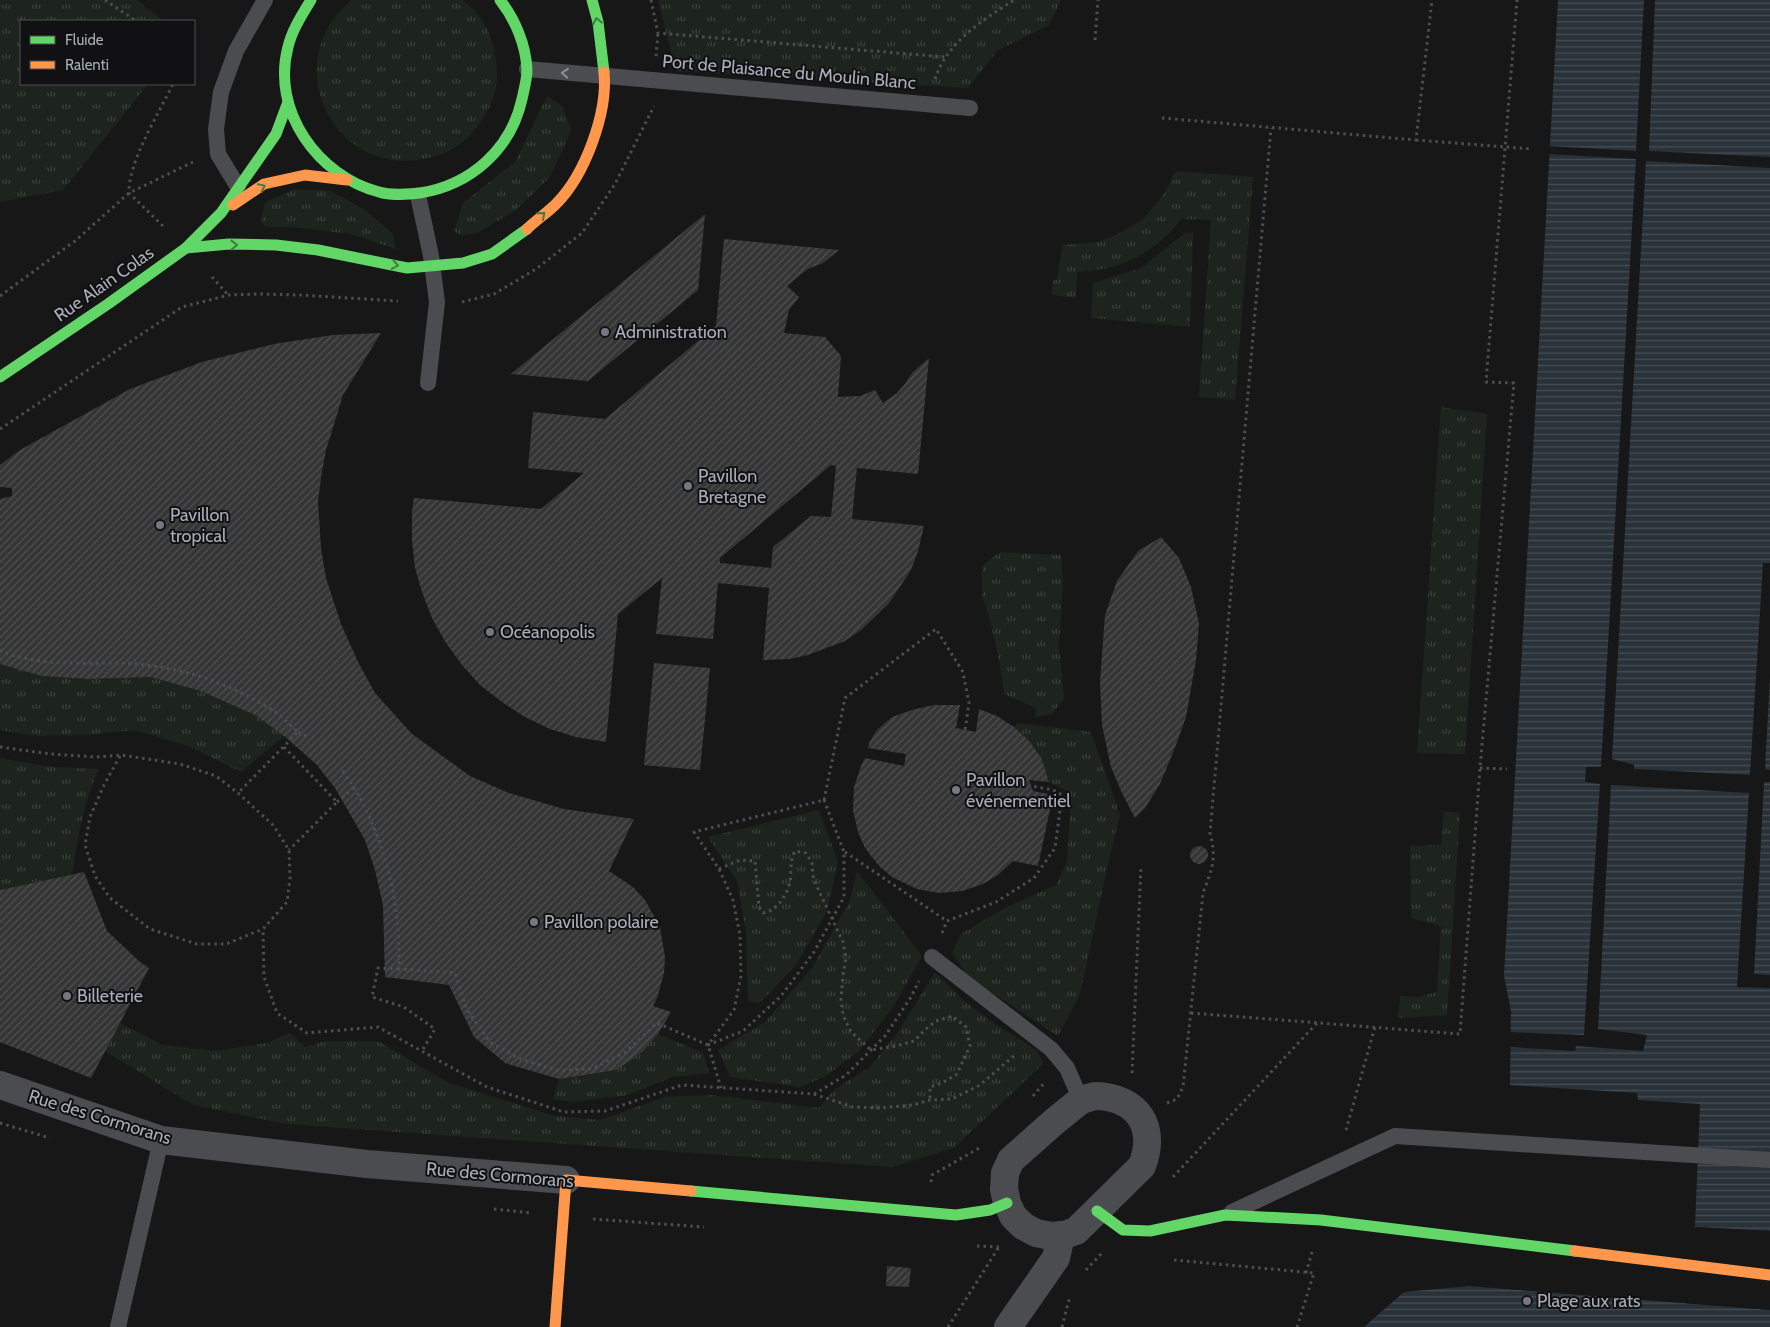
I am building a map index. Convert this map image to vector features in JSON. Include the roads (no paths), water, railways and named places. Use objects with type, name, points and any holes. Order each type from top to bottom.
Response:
[{"type":"street","points":[[311,0],[293,29],[284,65],[288,102],[300,134],[320,160],[348,180],[382,193],[418,195],[453,185],[484,166],[508,139],[523,105],[527,69],[516,0]]},
{"type":"street","points":[[500,0],[505,5],[521,38]]},
{"type":"street","points":[[186,248],[229,244],[276,245],[318,250],[407,268],[463,263],[492,254],[558,203],[584,166],[602,110],[604,76],[598,22],[592,0]]},
{"type":"street","name":"Rue Alain Colas","points":[[221,213],[276,134],[288,102]]},
{"type":"street","name":"Rue Alain Colas","points":[[0,377],[108,304],[186,248],[221,213],[264,184],[305,175],[348,180]]},
{"type":"street","name":"Rue des Cormorans","points":[[0,1085],[162,1140],[367,1164],[566,1180],[956,1216],[990,1210],[1007,1204]]},
{"type":"street","points":[[1095,1096],[1110,1096],[1124,1102],[1136,1111],[1146,1130],[1148,1141],[1147,1154],[1142,1166],[1076,1231],[1050,1236],[1036,1233],[1023,1226],[1013,1216],[1007,1204],[1004,1189],[1005,1173],[1011,1160],[1081,1100],[1095,1096]]},
{"type":"street","points":[[555,1327],[566,1180]]},
{"type":"street","points":[[1097,1211],[1123,1230],[1150,1231],[1225,1215],[1330,1221],[1770,1275]]},
{"type":"street","points":[[1008,1327],[1056,1258],[1061,1235]]},
{"type":"lane","points":[[238,187],[218,154],[216,129],[220,92],[236,51],[265,0]]},
{"type":"lane","name":"Port de Plaisance du Moulin Blanc","points":[[527,69],[970,108]]},
{"type":"lane","points":[[418,195],[432,266],[436,302],[428,383]]},
{"type":"lane","points":[[932,957],[1051,1049],[1067,1068],[1081,1100]]},
{"type":"lane","points":[[1225,1215],[1395,1136],[1770,1160]]},
{"type":"lane","points":[[118,1327],[162,1140]]},
{"type":"place","name":"Administration","points":[[605,332]]},
{"type":"place","name":"Pavillon Bretagne","points":[[688,486]]},
{"type":"place","name":"Pavillon tropical","points":[[160,525]]},
{"type":"place","name":"Océanopolis","points":[[490,632]]},
{"type":"place","name":"Pavillon événementiel","points":[[956,790]]},
{"type":"place","name":"Pavillon polaire","points":[[534,922]]},
{"type":"place","name":"Billeterie","points":[[67,996]]},
{"type":"place","name":"Plage aux rats","points":[[1527,1301]]}]
